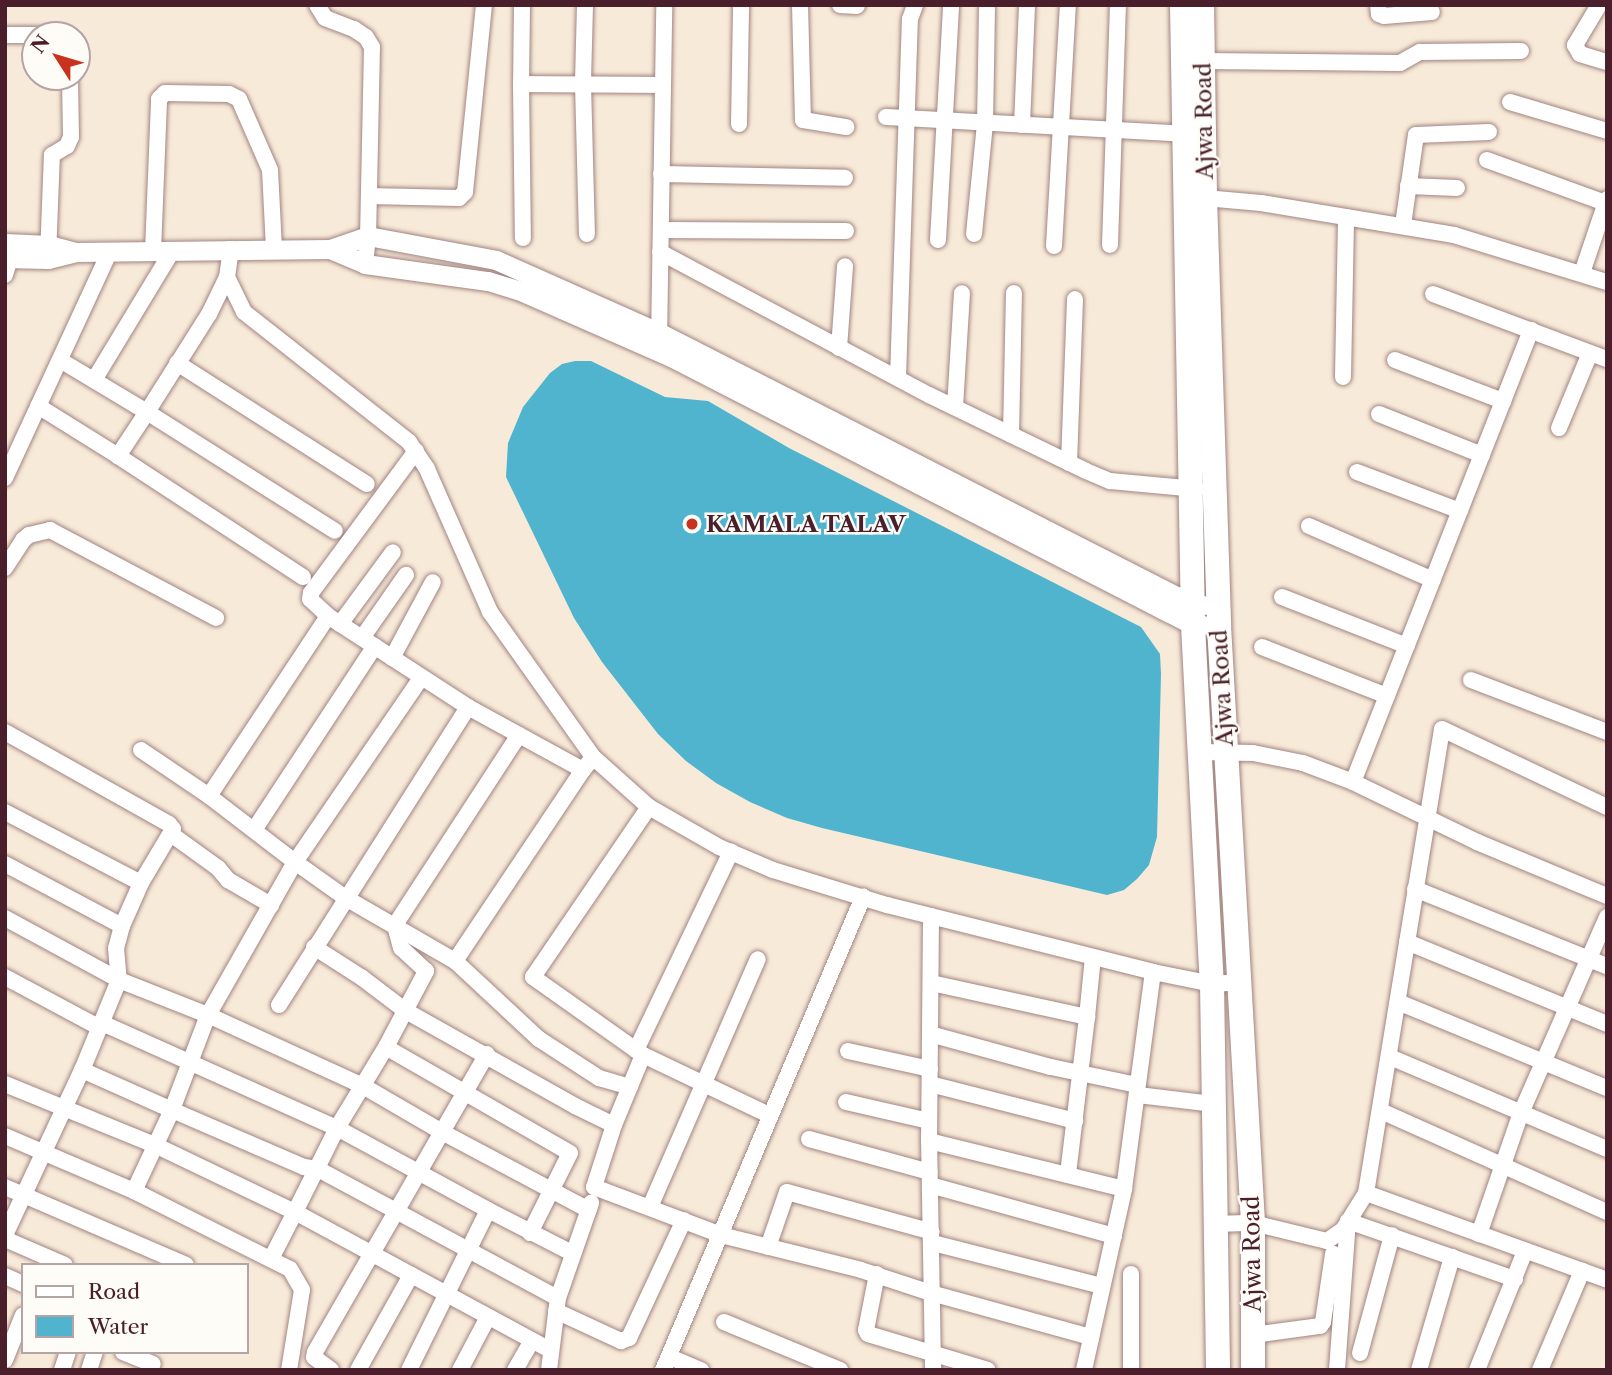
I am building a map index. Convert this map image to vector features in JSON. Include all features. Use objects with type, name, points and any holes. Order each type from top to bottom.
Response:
[{"type":"main road","name":"Ajwa Road","points":[[1182,5],[1194,134],[1203,488],[1218,616],[1254,1223],[1253,1370]]},
{"type":"main road","name":"Ajwa Road","points":[[1202,5],[1203,61],[1194,134],[1205,198],[1203,488],[1193,614],[1212,984],[1218,1370]]},
{"type":"street","points":[[317,5],[325,18],[354,29],[366,37],[372,47],[365,264]]},
{"type":"street","points":[[369,195],[459,198],[465,192],[484,5]]},
{"type":"street","points":[[522,5],[523,238]]},
{"type":"street","points":[[585,5],[583,84],[587,234]]},
{"type":"street","points":[[659,342],[664,5]]},
{"type":"street","points":[[739,124],[741,5]]},
{"type":"street","points":[[800,5],[803,120],[846,127]]},
{"type":"street","points":[[839,5],[857,6]]},
{"type":"street","points":[[898,379],[910,19],[915,5]]},
{"type":"street","points":[[938,240],[951,5]]},
{"type":"street","points":[[1054,246],[1068,5]]},
{"type":"street","points":[[1110,245],[1118,5]]},
{"type":"street","points":[[1378,5],[1379,14],[1384,16],[1432,12]]},
{"type":"street","points":[[1599,5],[1575,45],[1580,54],[1607,62]]},
{"type":"street","points":[[1022,125],[1027,6]]},
{"type":"street","points":[[974,234],[985,123],[987,8]]},
{"type":"street","points":[[7,35],[21,35]]},
{"type":"street","points":[[1203,61],[1401,63],[1420,52],[1521,51]]},
{"type":"street","points":[[521,84],[662,85]]},
{"type":"street","points":[[49,252],[52,155],[67,146],[71,138],[71,91]]},
{"type":"street","points":[[94,380],[162,251],[159,99],[165,93],[229,94],[239,99],[270,170],[274,250]]},
{"type":"street","points":[[1510,102],[1607,131]]},
{"type":"street","points":[[886,117],[907,116],[985,123],[1061,125],[1112,131],[1194,134]]},
{"type":"street","points":[[1403,225],[1416,135],[1489,132]]},
{"type":"street","points":[[1487,160],[1606,201],[1582,273]]},
{"type":"street","points":[[661,174],[845,178]]},
{"type":"street","points":[[1408,186],[1457,188]]},
{"type":"street","points":[[1205,198],[1346,216],[1454,235],[1607,282]]},
{"type":"street","points":[[1343,377],[1346,216]]},
{"type":"street","points":[[660,230],[846,231]]},
{"type":"street","points":[[8,255],[49,252],[330,249],[368,236],[496,260],[1193,614],[1218,616]]},
{"type":"street","points":[[118,456],[209,314],[227,277],[231,249]]},
{"type":"street","points":[[330,249],[365,264],[488,281],[659,342]]},
{"type":"street","points":[[5,478],[110,251]]},
{"type":"street","points":[[660,252],[898,379],[1110,481],[1203,488]]},
{"type":"street","points":[[839,348],[845,266]]},
{"type":"street","points":[[227,277],[244,312],[258,327],[409,442],[427,469],[490,612],[593,757],[649,807],[731,852],[773,870],[863,897],[1153,972],[1212,984],[1238,982]]},
{"type":"street","points":[[955,407],[962,293]]},
{"type":"street","points":[[1011,435],[1014,293]]},
{"type":"street","points":[[1433,294],[1607,359]]},
{"type":"street","points":[[1069,463],[1075,299]]},
{"type":"street","points":[[1353,782],[1531,330]]},
{"type":"street","points":[[1559,428],[1590,353]]},
{"type":"street","points":[[60,360],[335,531]]},
{"type":"street","points":[[1395,360],[1503,401]]},
{"type":"street","points":[[177,363],[367,484]]},
{"type":"street","points":[[38,406],[303,577]]},
{"type":"street","points":[[1379,414],[1482,455]]},
{"type":"street","points":[[416,452],[311,593],[310,599],[334,620],[421,678],[583,770]]},
{"type":"street","points":[[1357,472],[1460,512]]},
{"type":"street","points":[[1309,526],[1433,580]]},
{"type":"street","points":[[5,568],[29,535],[50,530],[216,618]]},
{"type":"street","points":[[209,796],[334,620],[393,552]]},
{"type":"street","points":[[254,830],[369,642],[406,575]]},
{"type":"street","points":[[392,658],[433,582]]},
{"type":"street","points":[[1282,597],[1407,646]]},
{"type":"street","points":[[1262,647],[1387,696]]},
{"type":"street","points":[[134,1191],[157,1146],[208,1015],[295,862],[421,678]]},
{"type":"street","points":[[1471,680],[1607,733]]},
{"type":"street","points":[[279,1005],[344,897],[468,707]]},
{"type":"street","points":[[1216,1224],[1254,1223],[1327,1241],[1335,1238],[1348,1222],[1366,1193],[1442,729],[1607,807]]},
{"type":"street","points":[[5,732],[169,824],[173,829],[141,883],[122,926],[116,948],[119,980],[82,1070],[5,1237],[61,1263]]},
{"type":"street","points":[[272,1257],[337,1128],[386,1047],[426,971],[401,948],[395,925],[519,735]]},
{"type":"street","points":[[141,750],[209,796],[344,897],[455,961],[539,1038],[599,1078],[629,1087]]},
{"type":"street","points":[[1200,752],[1253,753],[1303,763],[1353,782],[1426,819],[1607,896]]},
{"type":"street","points":[[455,961],[593,757]]},
{"type":"street","points":[[649,807],[533,977],[639,1053],[701,1086],[769,1115]]},
{"type":"street","points":[[5,812],[141,883]]},
{"type":"street","points":[[171,834],[218,868],[228,880],[271,905]]},
{"type":"street","points":[[549,1370],[557,1305],[639,1053],[731,852]]},
{"type":"street","points":[[5,864],[122,926]]},
{"type":"street","points":[[1415,888],[1607,966]]},
{"type":"street","points":[[701,1370],[667,1364],[769,1115],[863,897]]},
{"type":"street","points":[[931,916],[929,1141],[933,1370]]},
{"type":"street","points":[[5,918],[119,980],[208,1015],[363,1086],[442,1132],[589,1210]]},
{"type":"street","points":[[1479,1234],[1502,1163],[1542,1061],[1607,918]]},
{"type":"street","points":[[1407,942],[1607,1024]]},
{"type":"street","points":[[314,947],[361,977],[406,1011],[487,1054],[575,1107],[614,1125]]},
{"type":"street","points":[[1068,1175],[1093,957]]},
{"type":"street","points":[[650,1207],[758,959]]},
{"type":"street","points":[[1084,1370],[1124,1189],[1153,972]]},
{"type":"street","points":[[5,977],[101,1025],[190,1061],[337,1128],[572,1253]]},
{"type":"street","points":[[931,983],[1087,1017]]},
{"type":"street","points":[[1398,1002],[1607,1088]]},
{"type":"street","points":[[930,1034],[1138,1090],[1214,1104]]},
{"type":"street","points":[[386,1047],[570,1153],[530,1233]]},
{"type":"street","points":[[848,1051],[1075,1121]]},
{"type":"street","points":[[331,1370],[314,1355],[487,1054]]},
{"type":"street","points":[[1390,1057],[1607,1149]]},
{"type":"street","points":[[82,1070],[304,1167],[318,1169],[469,1250],[621,1341],[629,1338],[684,1220]]},
{"type":"street","points":[[5,1084],[157,1146],[295,1212],[550,1350]]},
{"type":"street","points":[[846,1102],[929,1121]]},
{"type":"street","points":[[1381,1111],[1607,1212]]},
{"type":"street","points":[[5,1136],[134,1191],[272,1257],[290,1269],[302,1290],[289,1370]]},
{"type":"street","points":[[809,1139],[1114,1236]]},
{"type":"street","points":[[929,1141],[1124,1189]]},
{"type":"street","points":[[594,1186],[721,1235],[877,1274],[931,1293],[1091,1337]]},
{"type":"street","points":[[5,1187],[181,1263]]},
{"type":"street","points":[[768,1247],[788,1192],[932,1238],[1102,1286]]},
{"type":"street","points":[[1366,1193],[1607,1280]]},
{"type":"street","points":[[409,1370],[488,1210]]},
{"type":"street","points":[[1348,1222],[1515,1279]]},
{"type":"street","points":[[1337,1370],[1348,1222]]},
{"type":"street","points":[[1360,1353],[1392,1236]]},
{"type":"street","points":[[1477,1370],[1525,1251]]},
{"type":"street","points":[[1253,1335],[1320,1326],[1323,1322],[1333,1254]]},
{"type":"street","points":[[1419,1370],[1452,1257]]},
{"type":"street","points":[[1540,1370],[1582,1271]]},
{"type":"street","points":[[877,1274],[866,1330],[868,1334],[988,1370]]},
{"type":"street","points":[[1131,1274],[1131,1370]]},
{"type":"street","points":[[358,1370],[411,1275]]},
{"type":"street","points":[[5,1276],[21,1283]]},
{"type":"street","points":[[460,1370],[488,1317]]},
{"type":"street","points":[[5,1360],[21,1320]]},
{"type":"street","points":[[724,1321],[841,1370]]},
{"type":"street","points":[[515,1370],[532,1340]]},
{"type":"street","points":[[124,1359],[153,1364]]},
{"type":"water","points":[[591,361],[665,397],[708,401],[789,448],[1141,627],[1160,654],[1161,674],[1157,837],[1149,865],[1137,879],[1124,890],[1107,895],[822,828],[787,818],[750,802],[716,783],[686,761],[658,734],[602,662],[574,618],[506,477],[508,443],[523,407],[550,373],[562,364]]},
{"type":"place","name":"KAMALA TALAV","points":[[692,524]]}]
